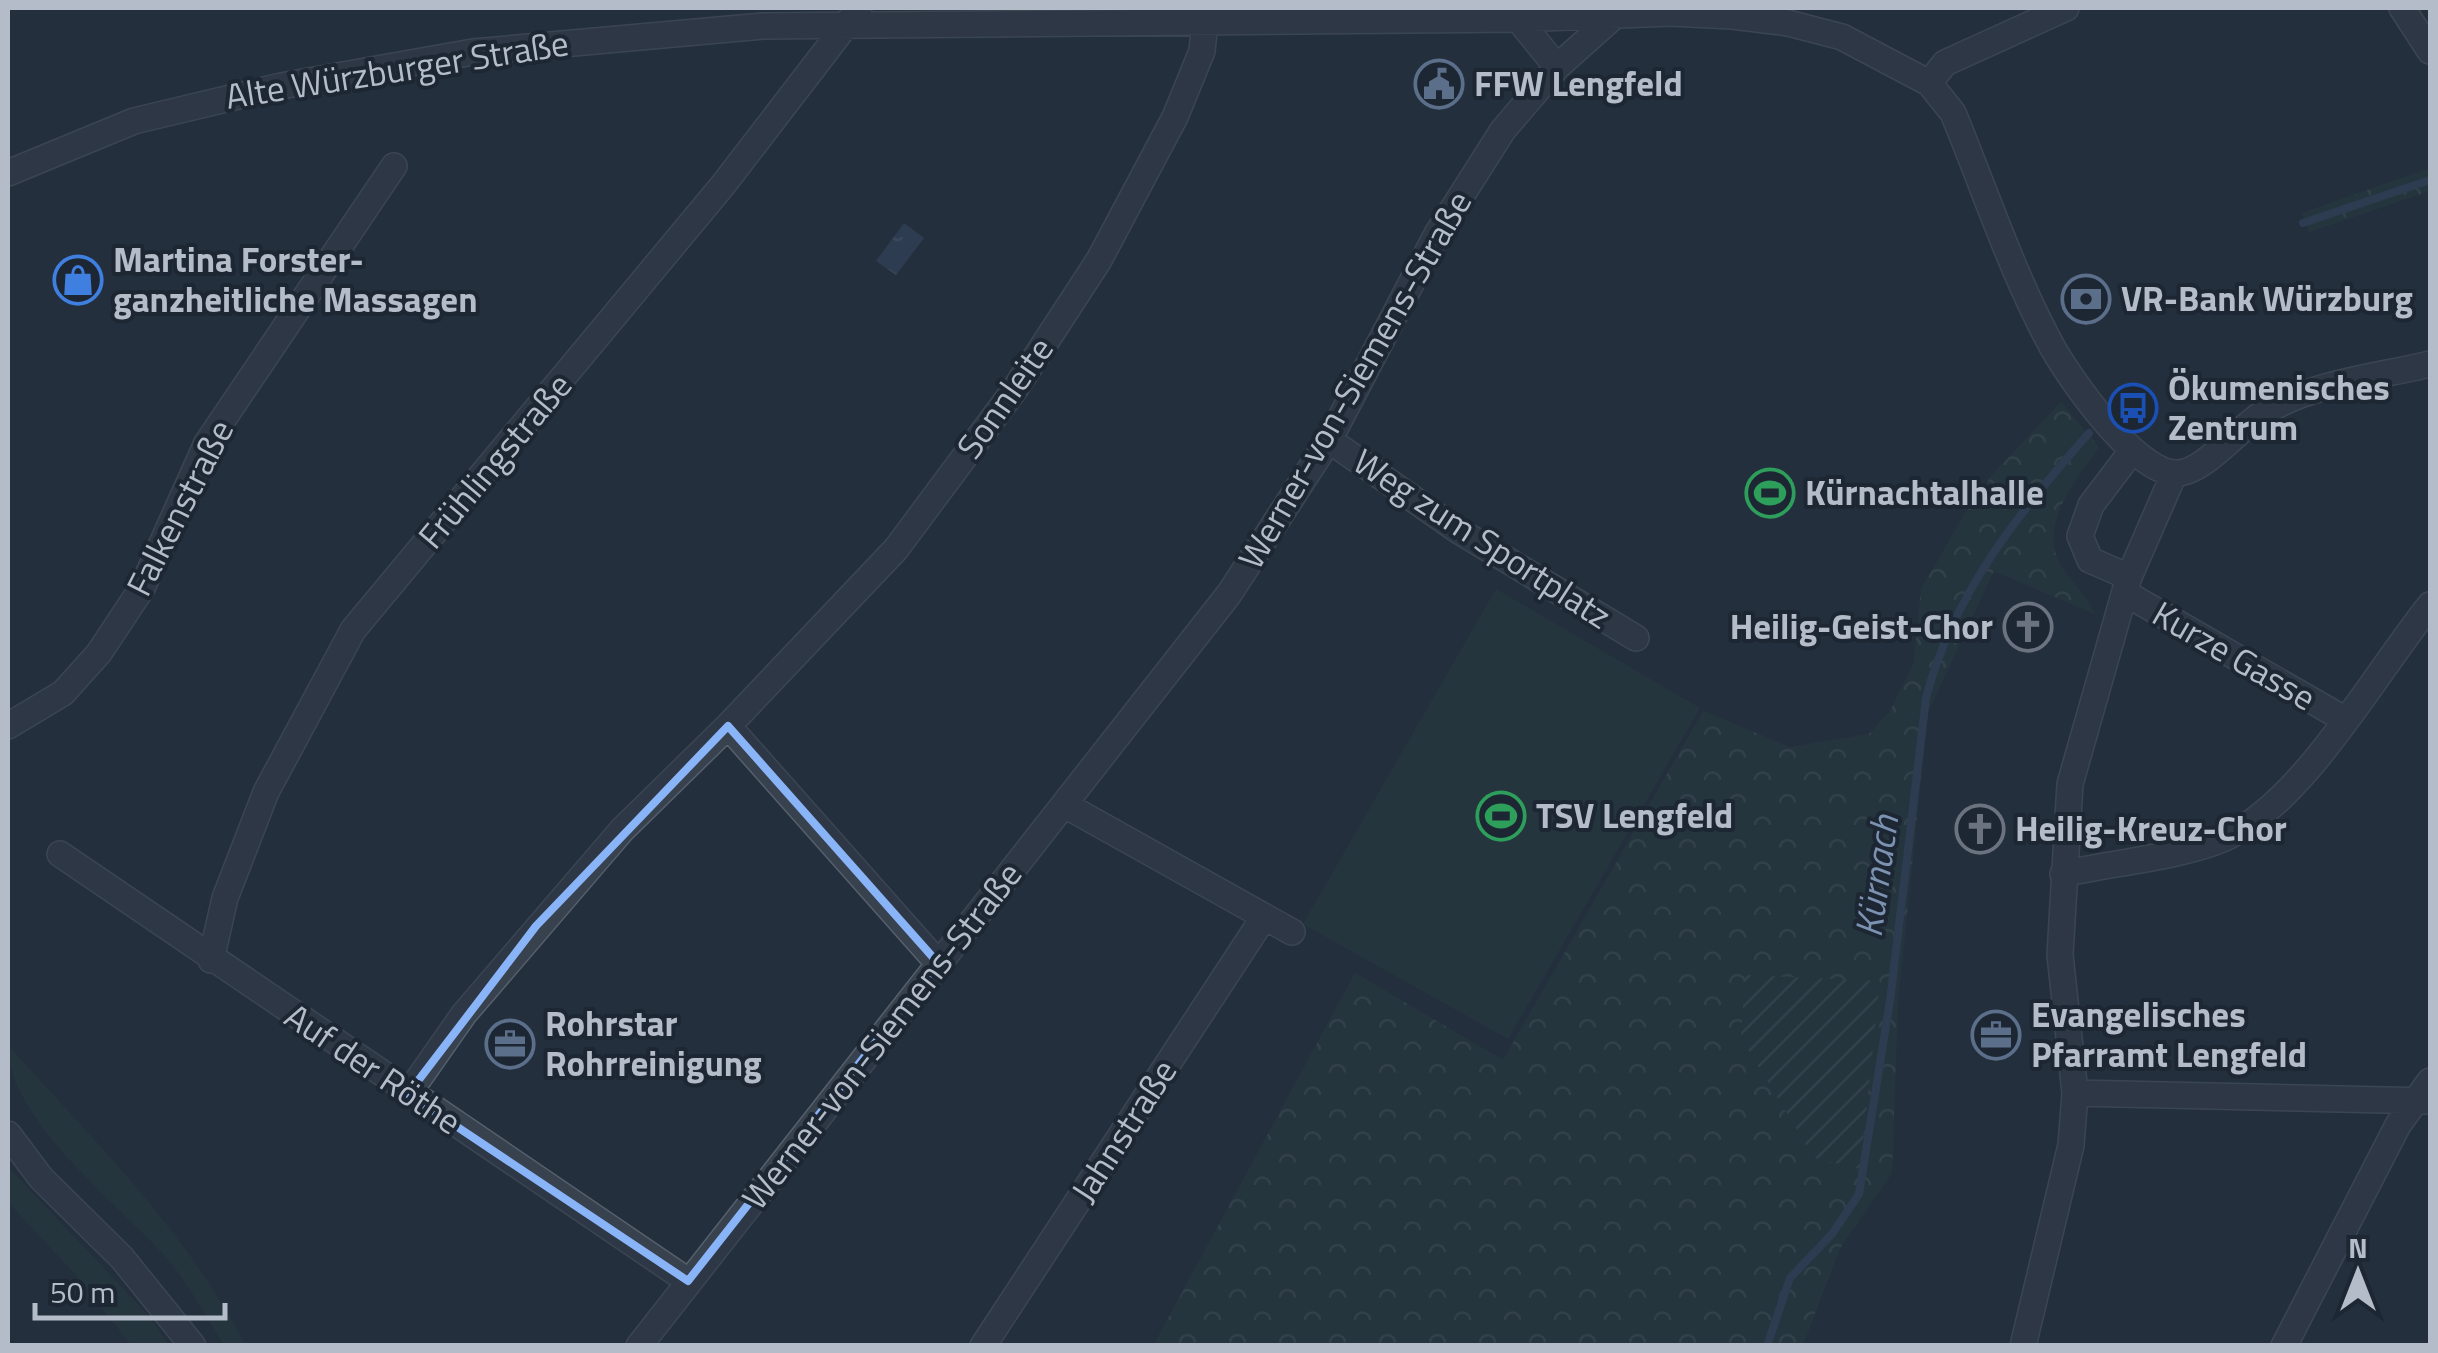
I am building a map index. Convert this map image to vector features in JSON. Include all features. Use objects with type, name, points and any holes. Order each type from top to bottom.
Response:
[{"type":"street","points":[[1929,83],[1946,63],[2066,8]]},
{"type":"street","points":[[2402,8],[2430,51]]},
{"type":"street","points":[[1609,12],[1788,23],[1842,37],[1929,83],[1953,113],[2048,340],[2132,451],[2152,466],[2174,474],[2200,468],[2225,440],[2266,411],[2318,391],[2430,364]]},
{"type":"street","name":"Alte Würzburger Straße","points":[[8,173],[134,121],[208,100],[474,52],[620,36],[851,17],[1518,19],[1609,12]]},
{"type":"street","name":"Werner-von-Siemens-Straße","points":[[639,1346],[1230,594],[1329,440],[1437,234],[1504,130],[1556,67],[1609,12]]},
{"type":"street","name":"Frühlingstraße","points":[[211,960],[224,898],[266,792],[352,630],[723,186],[851,17]]},
{"type":"street","points":[[1518,19],[1556,67]]},
{"type":"street","name":"Sonnleite","points":[[408,1094],[464,1014],[536,926],[622,830],[728,726],[896,549],[1015,389],[1098,260],[1175,116],[1202,50],[1205,21]]},
{"type":"street","name":"Falkenstraße","points":[[8,726],[63,693],[98,653],[142,588],[206,443],[394,166]]},
{"type":"street","name":"Weg zum Sportplatz","points":[[1329,440],[1459,532],[1636,638]]},
{"type":"street","name":"Kurze Gasse","points":[[2132,451],[2091,505],[2080,536],[2090,560],[2344,719]]},
{"type":"street","points":[[2023,1346],[2071,1144],[2075,1092],[2060,955],[2070,784],[2127,585],[2174,474]]},
{"type":"street","points":[[2063,874],[2228,837],[2264,812],[2309,767],[2430,604]]},
{"type":"street","points":[[728,726],[938,963]]},
{"type":"street","points":[[1065,805],[1292,932]]},
{"type":"street","name":"Auf der Röthe","points":[[60,854],[688,1281]]},
{"type":"street","name":"Jahnstraße","points":[[983,1346],[1264,917]]},
{"type":"street","points":[[2075,1092],[2288,1100],[2428,1094]]},
{"type":"street","points":[[2284,1346],[2398,1125],[2428,1094]]},
{"type":"street","points":[[8,1134],[40,1178],[122,1258],[193,1346]]},
{"type":"highlighted area","points":[[728,726],[938,963],[688,1281],[408,1094],[536,926]]},
{"type":"green space","points":[[2430,168],[2430,191],[2309,232],[2302,213]]},
{"type":"green space","points":[[2061,402],[2099,447],[2062,505],[2054,537],[2063,569],[2095,614],[1994,571],[1928,712],[1898,1001],[1892,1173],[1840,1248],[1803,1345],[1153,1346],[1355,973],[1503,1060],[1703,711],[1790,747],[1869,734],[1890,711],[1914,662],[1921,589],[1992,475]],"holes":[[[1746,975],[1860,1168],[1814,1158],[1741,1038]]]},
{"type":"green space","name":"TSV Lengfeld","points":[[1496,589],[1700,708],[1508,1039],[1303,924]]},
{"type":"green space","points":[[1745,975],[1880,981],[1860,1169],[1814,1158],[1741,1038]]},
{"type":"green space","points":[[8,1045],[167,1225],[222,1304],[245,1345],[224,1345],[165,1256],[94,1186],[45,1130],[13,1073]]},
{"type":"green space","points":[[8,1167],[149,1316],[169,1345],[131,1345],[76,1275],[8,1202]]},
{"type":"water","points":[[904,223],[924,238],[896,275],[876,261]]},
{"type":"waterway","name":"Kürnach","points":[[2303,223],[2430,180]]},
{"type":"waterway","name":"Kürnach","points":[[1767,1346],[1790,1278],[1832,1234],[1859,1194],[1890,1001],[1926,698],[1938,660],[1991,556],[2089,433]]},
{"type":"place","name":"FFW Lengfeld","points":[[1439,84]]},
{"type":"place","name":"Martina Forster- ganzheitliche Massagen","points":[[78,280]]},
{"type":"place","name":"VR-Bank Würzburg","points":[[2086,299]]},
{"type":"place","name":"Ökumenisches Zentrum","points":[[2133,408]]},
{"type":"place","name":"Kürnachtalhalle","points":[[1770,493]]},
{"type":"place","name":"Heilig-Geist-Chor","points":[[2028,627]]},
{"type":"place","name":"TSV Lengfeld","points":[[1501,816]]},
{"type":"place","name":"Heilig-Kreuz-Chor","points":[[1980,829]]},
{"type":"place","name":"Evangelisches Pfarramt Lengfeld","points":[[1996,1035]]},
{"type":"place","name":"Rohrstar Rohrreinigung","points":[[510,1044]]}]
